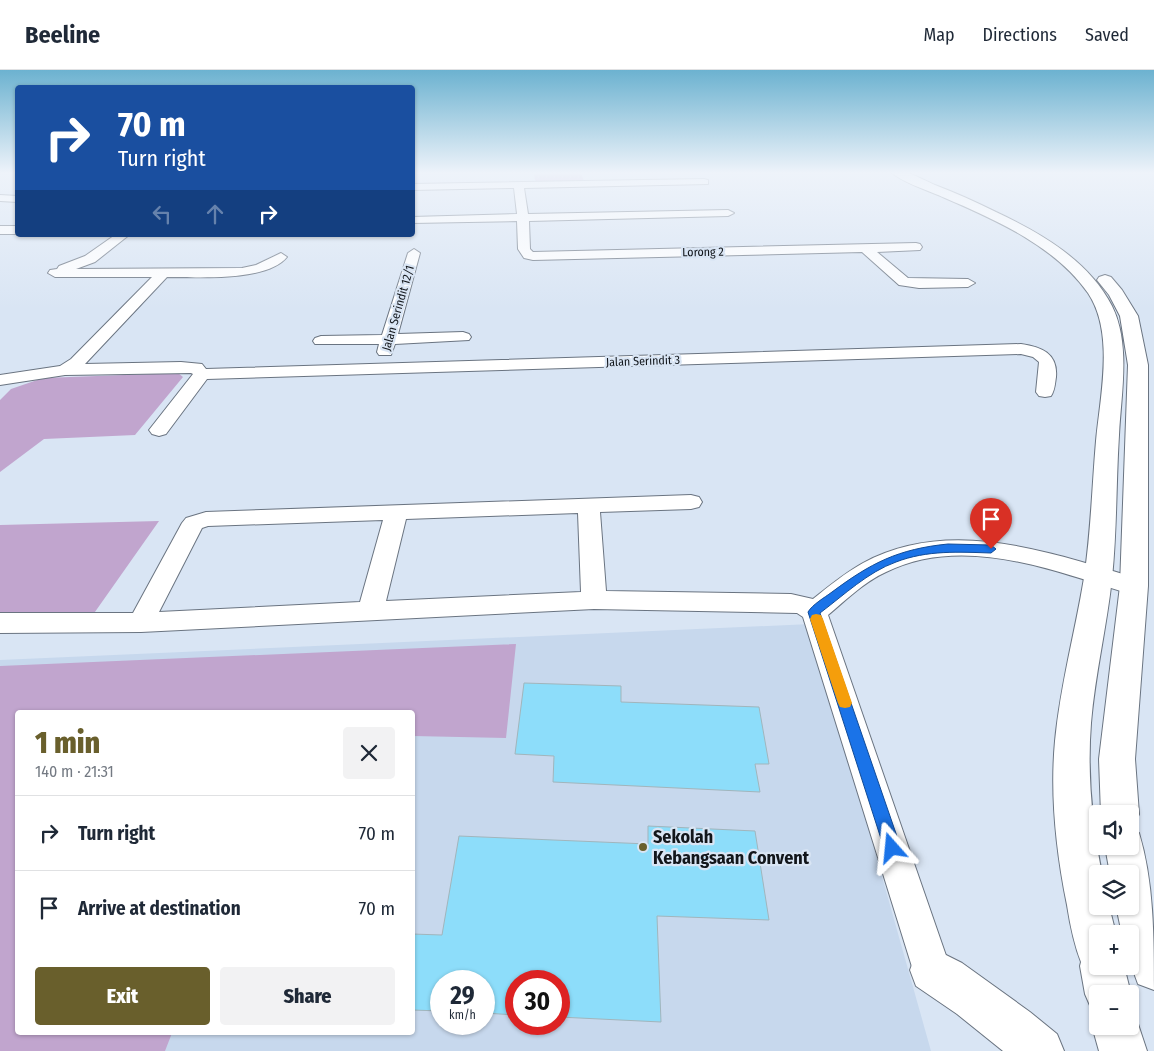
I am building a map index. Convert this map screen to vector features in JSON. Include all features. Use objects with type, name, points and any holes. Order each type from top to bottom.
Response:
[{"type":"main road","points":[[995,218],[1043,243],[1078,271],[1102,302],[1107,313],[1113,361],[1098,576],[1072,742],[1071,786],[1076,842],[1091,925]]},
{"type":"main road","points":[[1010,218],[1058,243],[1096,272],[1123,304],[1129,316],[1138,366],[1134,586],[1117,759],[1120,805]]},
{"type":"main road","points":[[1139,915],[1154,968]]},
{"type":"main road","points":[[932,970],[1008,1022],[1040,1051]]},
{"type":"main road","points":[[1119,1035],[1123,1051]]},
{"type":"street","name":"Lorong 2","points":[[523,218],[524,249],[528,255],[533,256],[916,247]]},
{"type":"street","points":[[415,220],[532,218]]},
{"type":"street","points":[[0,230],[15,230]]},
{"type":"street","points":[[120,237],[90,258],[55,273],[242,272],[260,268],[281,257]]},
{"type":"street","points":[[865,248],[904,282],[919,284],[968,283]]},
{"type":"street","name":"Jalan Serindit 12/1","points":[[382,362],[414,253]]},
{"type":"street","points":[[66,370],[77,363],[164,273]]},
{"type":"street","points":[[321,341],[463,337]]},
{"type":"street","name":"Jalan Serindit 3","points":[[199,371],[1034,350],[1044,355],[1050,366],[1045,392]]},
{"type":"street","points":[[2,382],[30,374],[66,370],[199,371],[454,360]]},
{"type":"street","points":[[159,430],[199,371]]},
{"type":"street","points":[[141,622],[190,528],[198,521],[214,517],[396,513],[691,502]]},
{"type":"street","points":[[589,506],[594,600]]},
{"type":"street","points":[[371,610],[396,513]]},
{"type":"street","points":[[814,612],[877,566],[909,553],[928,550],[969,548],[1014,552],[1134,586]]},
{"type":"street","points":[[0,623],[141,622],[594,600],[791,603],[804,605],[814,612],[932,970]]},
{"type":"shaded area","points":[[178,373],[183,377],[135,435],[44,439],[0,472],[0,400],[11,389],[43,378]]},
{"type":"shaded area","points":[[159,521],[90,619],[0,618],[0,525]]},
{"type":"shaded area","name":"Sekolah Kebangsaan Convent","points":[[811,624],[931,1051],[0,1051],[0,660]]},
{"type":"shaded area","points":[[516,644],[506,738],[415,736],[415,710],[15,710],[15,1035],[171,1035],[165,1051],[0,1051],[0,666]]},
{"type":"building","points":[[524,683],[621,686],[621,702],[759,707],[769,764],[755,764],[760,792],[553,782],[554,756],[515,754]]},
{"type":"building","points":[[648,826],[755,831],[769,920],[657,916],[661,1022],[570,1018],[570,970],[505,970],[505,1014],[495,1014],[495,970],[430,970],[430,1011],[415,1010],[415,934],[442,935],[459,836],[648,844]]},
{"type":"slow traffic","points":[[816,619],[845,703]]},
{"type":"place","name":"Sekolah Kebangsaan Convent","points":[[643,847]]},
{"type":"route","points":[[892,848],[814,612],[862,575],[892,559],[909,553],[928,550],[948,548],[991,549]]}]
